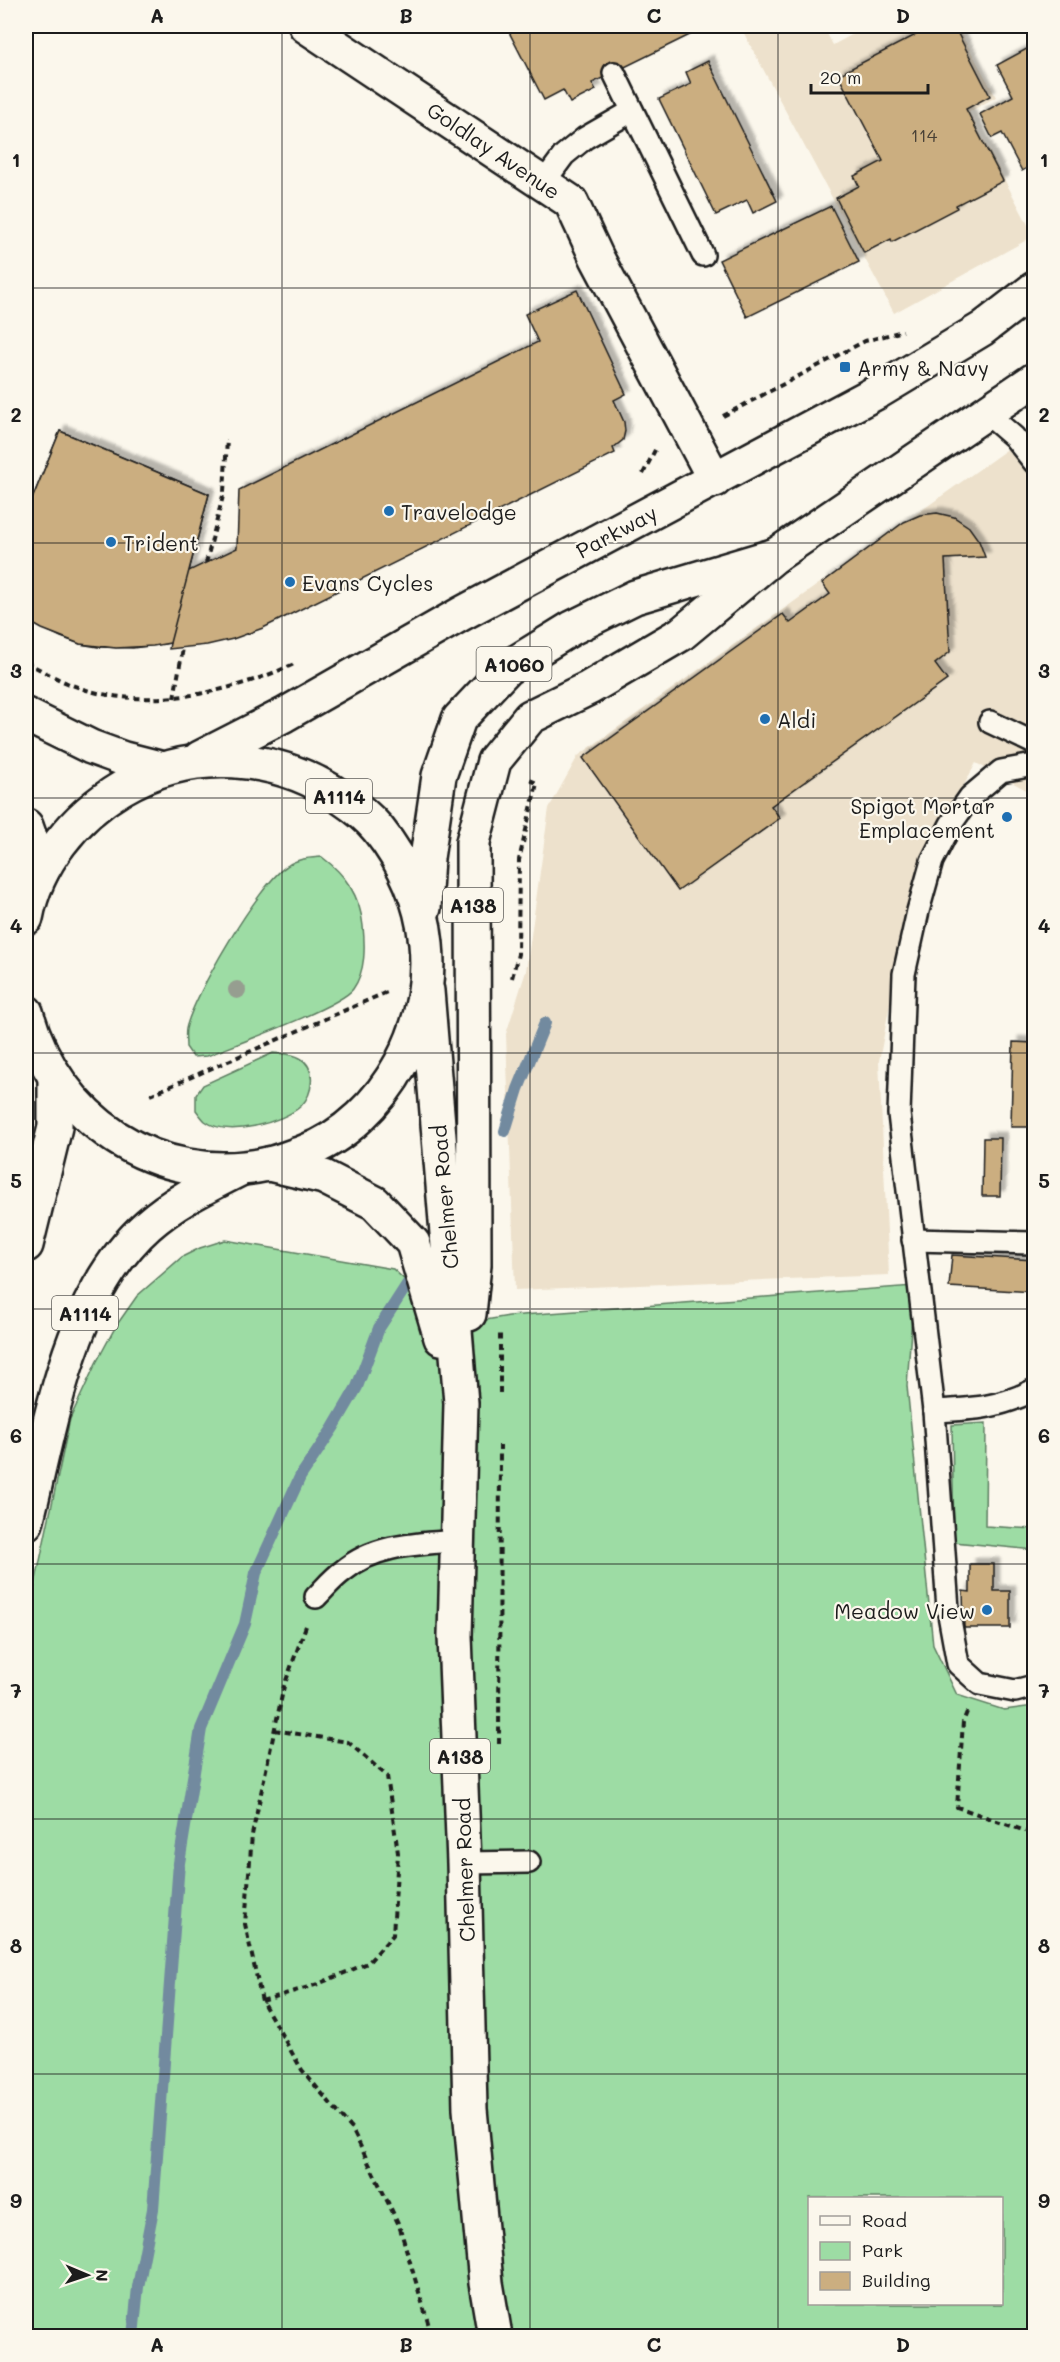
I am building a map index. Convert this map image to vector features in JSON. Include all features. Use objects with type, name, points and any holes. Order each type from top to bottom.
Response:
[{"type":"main road","name":"Goldlay Avenue","points":[[306,26],[571,202],[597,258],[715,480]]},
{"type":"main road","name":"Parkway","points":[[177,766],[284,714],[461,614],[879,391],[982,329],[1035,289]]},
{"type":"main road","name":"A1060","points":[[424,922],[427,858],[439,777],[459,719],[507,668],[572,628],[635,597],[776,555],[984,412],[1035,380]]},
{"type":"main road","name":"A138","points":[[461,1403],[474,1265],[473,842],[494,761],[530,717],[590,688],[681,634],[776,555]]},
{"type":"main road","name":"A1114","points":[[26,715],[91,747],[124,759],[177,766]]},
{"type":"main road","name":"A1114","points":[[26,918],[42,871],[59,843],[80,819],[105,798],[133,781],[177,766],[225,760],[259,763],[293,771],[324,786],[353,806],[376,826],[398,858],[410,881],[424,922],[428,956],[426,991],[414,1039],[391,1083],[358,1120],[316,1148],[256,1166],[192,1193],[148,1225],[115,1262],[87,1308],[66,1364],[26,1523]]},
{"type":"main road","points":[[26,826],[42,871]]},
{"type":"main road","name":"Chelmer Road","points":[[426,991],[461,1403],[455,1636],[464,1863],[470,2109],[486,2283],[495,2337]]},
{"type":"main road","name":"A1114","points":[[26,1012],[39,1050],[55,1079],[78,1108],[105,1131],[136,1149],[170,1162],[206,1168],[256,1166]]},
{"type":"main road","name":"A1114","points":[[26,1245],[55,1126],[55,1079]]},
{"type":"main road","name":"Chelmer Road","points":[[256,1166],[324,1177],[375,1203],[413,1243],[461,1403]]},
{"type":"lane","points":[[614,73],[703,255]]},
{"type":"lane","points":[[544,182],[564,155],[585,138],[632,111]]},
{"type":"lane","points":[[984,412],[1014,437],[1035,462]]},
{"type":"lane","points":[[990,722],[1035,743]]},
{"type":"lane","points":[[1035,765],[1001,771],[970,797],[951,824],[932,861],[904,974],[899,1114],[934,1411],[948,1609],[958,1664],[980,1684],[1015,1690],[1035,1686]]},
{"type":"lane","points":[[913,1240],[1035,1243]]},
{"type":"lane","points":[[934,1411],[980,1408],[1011,1402],[1035,1390]]},
{"type":"lane","points":[[316,1597],[343,1570],[369,1554],[399,1546],[458,1541]]},
{"type":"lane","points":[[464,1863],[529,1862]]},
{"type":"path","points":[[716,419],[865,341],[909,330]]},
{"type":"path","points":[[206,563],[224,492],[227,439]]},
{"type":"path","points":[[639,482],[657,445]]},
{"type":"path","points":[[174,698],[183,648]]},
{"type":"path","points":[[26,662],[68,684],[122,698],[174,698],[262,679],[300,661]]},
{"type":"path","points":[[510,988],[518,954],[519,860],[537,783],[524,778],[528,771]]},
{"type":"path","points":[[150,1095],[391,991]]},
{"type":"path","points":[[500,1326],[500,1397]]},
{"type":"path","points":[[499,1754],[500,1445]]},
{"type":"path","points":[[316,1597],[284,1686],[274,1730],[252,1835],[246,1924],[262,2001],[302,2070],[352,2129],[399,2225],[432,2337]]},
{"type":"path","points":[[980,1684],[963,1722],[957,1807],[1035,1834]]},
{"type":"path","points":[[262,2001],[318,1984],[369,1963],[393,1935],[398,1853],[387,1776],[348,1742],[274,1730]]},
{"type":"shaded area","points":[[740,26],[823,26],[833,45],[868,26],[957,26],[996,97],[969,112],[1034,236],[894,313]]},
{"type":"shaded area","points":[[1034,430],[1034,794],[976,763],[914,877],[879,1061],[889,1275],[515,1290],[506,1034],[526,971],[549,808],[578,756]]},
{"type":"green space","points":[[322,857],[345,879],[359,905],[363,926],[364,958],[353,989],[328,1006],[285,1025],[207,1056],[193,1057],[186,1047],[186,1029],[191,1014],[213,968],[245,916],[275,876],[287,866],[299,860]]},
{"type":"green space","points":[[273,1053],[297,1056],[309,1068],[310,1088],[301,1106],[281,1118],[254,1126],[227,1128],[205,1121],[196,1110],[196,1095],[203,1085]]},
{"type":"green space","points":[[225,1240],[393,1269],[408,1283],[422,1331],[509,1316],[914,1286],[907,1386],[933,1645],[957,1695],[1004,1710],[1034,1706],[1034,2336],[26,2336],[26,1627],[70,1419],[116,1326],[137,1296],[182,1257]]},
{"type":"green space","points":[[986,1423],[985,1526],[1034,1529],[1034,1550],[954,1542],[952,1425]]},
{"type":"building","points":[[522,26],[564,26],[565,28],[570,26],[708,26],[592,83],[596,90],[570,103],[563,90],[544,100],[509,32]]},
{"type":"building","points":[[933,26],[954,26],[990,96],[966,109],[1003,181],[892,242],[891,239],[864,253],[836,198],[859,186],[854,176],[883,161],[838,75]]},
{"type":"building","points":[[1034,45],[1034,164],[1022,171],[1002,133],[992,138],[980,114],[1013,96],[997,65]]},
{"type":"building","points":[[708,61],[777,201],[753,213],[747,200],[716,215],[659,99],[691,84],[686,72]]},
{"type":"building","points":[[831,206],[859,262],[747,317],[719,260]]},
{"type":"building","points":[[577,290],[626,394],[614,400],[624,422],[625,431],[623,440],[613,448],[615,453],[263,628],[233,639],[207,645],[169,649],[170,643],[133,648],[98,647],[80,644],[61,637],[26,620],[26,514],[60,431],[209,494],[189,571],[237,548],[239,490],[538,342],[525,314]]},
{"type":"building","name":"Trident","points":[[60,431],[209,494],[170,643],[116,648],[80,644],[26,620],[26,514]]},
{"type":"building","name":"Aldi","points":[[937,513],[954,517],[969,527],[979,541],[985,557],[945,559],[950,652],[935,664],[947,680],[771,806],[780,818],[678,891],[583,758],[783,614],[790,623],[830,594],[822,583],[904,522],[920,515]]},
{"type":"building","points":[[1013,1042],[1034,1043],[1034,1127],[1011,1127]]},
{"type":"building","points":[[983,1138],[1001,1138],[1000,1196],[982,1196]]},
{"type":"building","points":[[952,1255],[1034,1260],[1034,1292],[949,1287]]},
{"type":"building","name":"Meadow View","points":[[970,1564],[994,1564],[994,1591],[1010,1591],[1010,1628],[964,1628],[963,1591],[970,1592]]},
{"type":"waterway","points":[[505,1131],[518,1089],[545,1023]]},
{"type":"waterway","points":[[133,2336],[138,2287],[153,2209],[179,1863],[201,1729],[245,1624],[256,1573],[300,1477],[357,1387],[379,1328],[408,1283]]},
{"type":"place","name":"Army & Navy","points":[[845,367]]},
{"type":"place","name":"Travelodge","points":[[389,511]]},
{"type":"place","name":"Trident","points":[[111,542]]},
{"type":"place","name":"Evans Cycles","points":[[290,582]]},
{"type":"place","name":"Aldi","points":[[765,719]]},
{"type":"place","name":"Spigot Mortar Emplacement","points":[[1007,817]]},
{"type":"place","name":"Meadow View","points":[[987,1610]]}]
